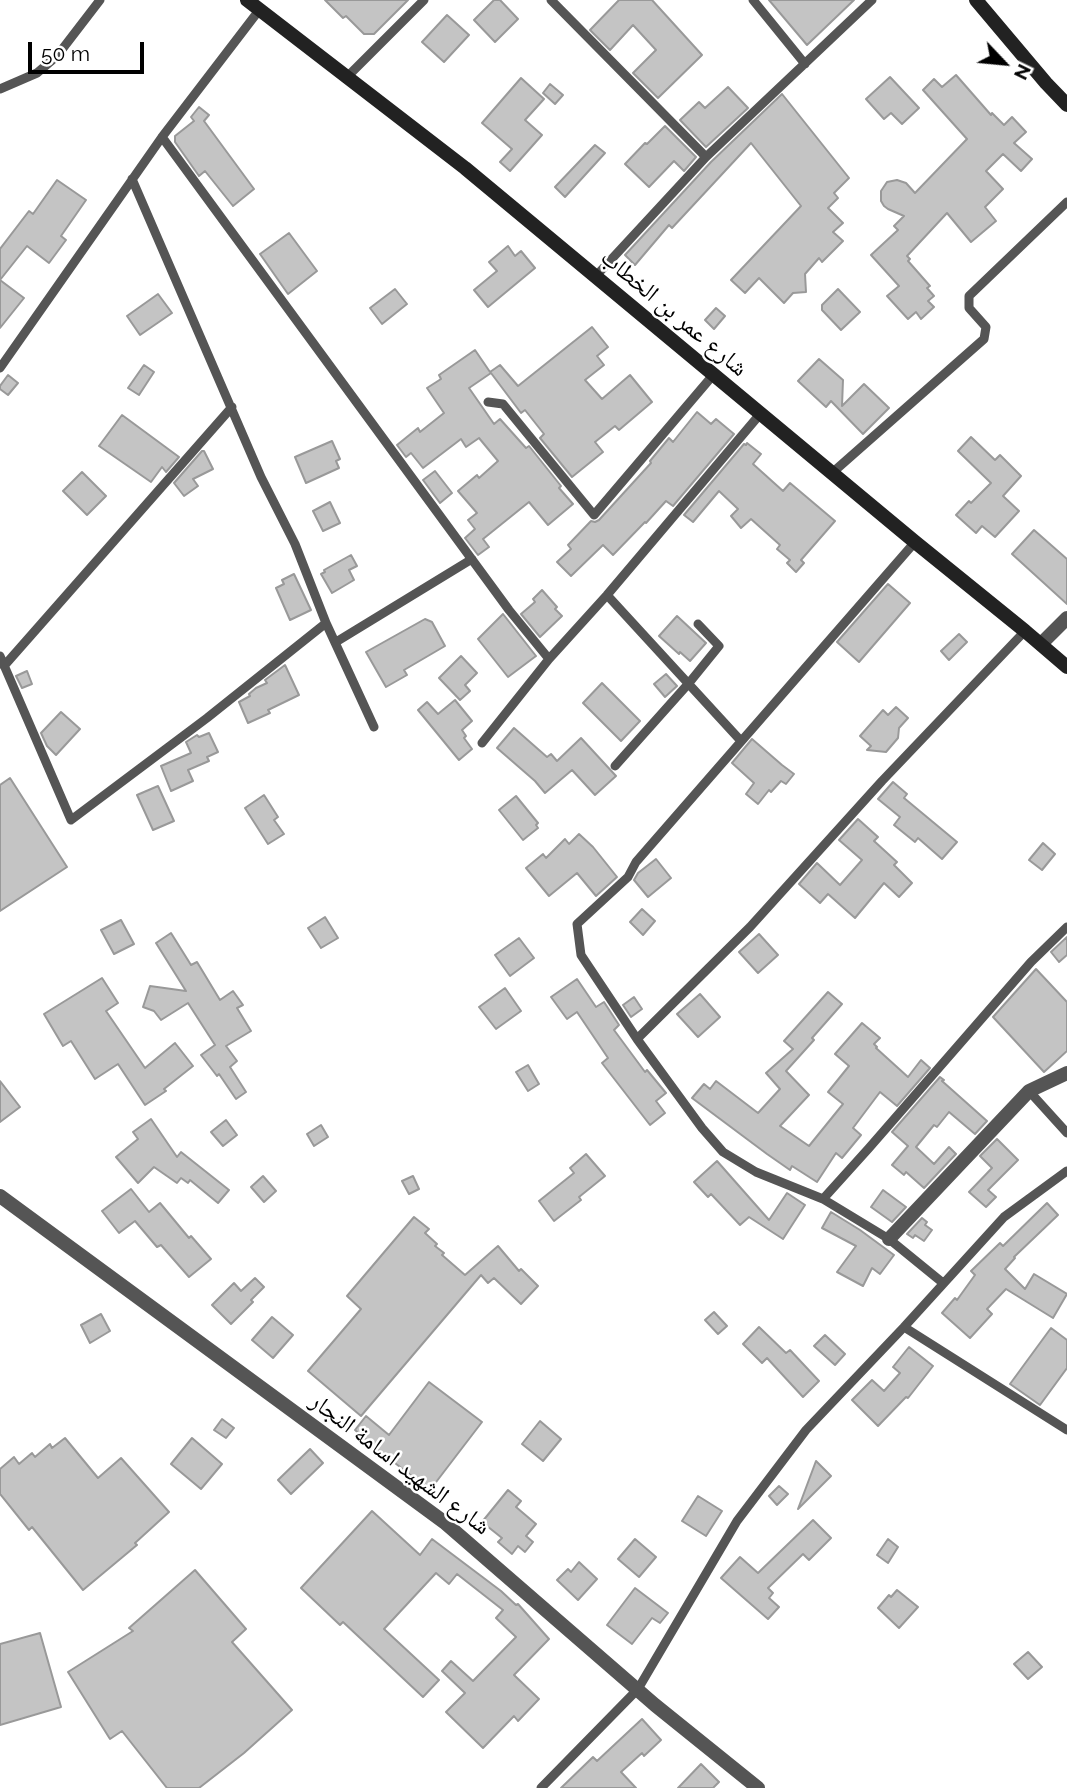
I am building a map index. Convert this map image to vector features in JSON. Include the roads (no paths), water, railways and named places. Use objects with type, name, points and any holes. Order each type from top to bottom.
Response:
[{"type":"main road","name":"شارع عمر بن الخطاب","points":[[247,0],[465,168],[1067,667]]},
{"type":"main road","points":[[979,1],[1067,105]]},
{"type":"street","points":[[1041,644],[1067,618]]},
{"type":"street","points":[[889,1239],[1029,1091],[1067,1073]]},
{"type":"street","name":"شارع الشهيد اسامة النجار","points":[[0,1196],[444,1522],[655,1705],[758,1788]]},
{"type":"lane","points":[[0,89],[37,73],[57,56],[100,0]]},
{"type":"lane","points":[[348,77],[424,0]]},
{"type":"lane","points":[[551,0],[706,158]]},
{"type":"lane","points":[[753,0],[805,64]]},
{"type":"lane","points":[[595,277],[706,158],[872,0]]},
{"type":"lane","points":[[0,368],[162,137],[260,9]]},
{"type":"lane","points":[[162,137],[509,610],[549,659]]},
{"type":"lane","points":[[132,179],[261,477],[295,544],[326,623],[374,727]]},
{"type":"lane","points":[[832,473],[984,339],[986,327],[969,308],[969,296],[1067,202]]},
{"type":"lane","points":[[488,402],[503,404],[594,515],[714,374]]},
{"type":"lane","points":[[4,666],[232,407]]},
{"type":"lane","points":[[482,743],[549,659],[607,595],[761,413]]},
{"type":"lane","points":[[915,542],[636,862],[628,877],[577,924],[581,955],[637,1039],[702,1128],[723,1152],[755,1172],[822,1199],[889,1239],[943,1283]]},
{"type":"lane","points":[[335,642],[472,559]]},
{"type":"lane","points":[[607,595],[741,741]]},
{"type":"lane","points":[[0,656],[71,820],[207,718],[326,623]]},
{"type":"lane","points":[[615,766],[719,646],[698,624]]},
{"type":"lane","points":[[637,1039],[750,927],[882,781],[1025,631]]},
{"type":"lane","points":[[822,1199],[1031,962],[1067,927]]},
{"type":"lane","points":[[1029,1091],[1067,1133]]},
{"type":"lane","points":[[541,1788],[638,1689],[737,1521],[806,1430],[1004,1217],[1067,1171]]},
{"type":"lane","points":[[904,1326],[1067,1430]]}]
